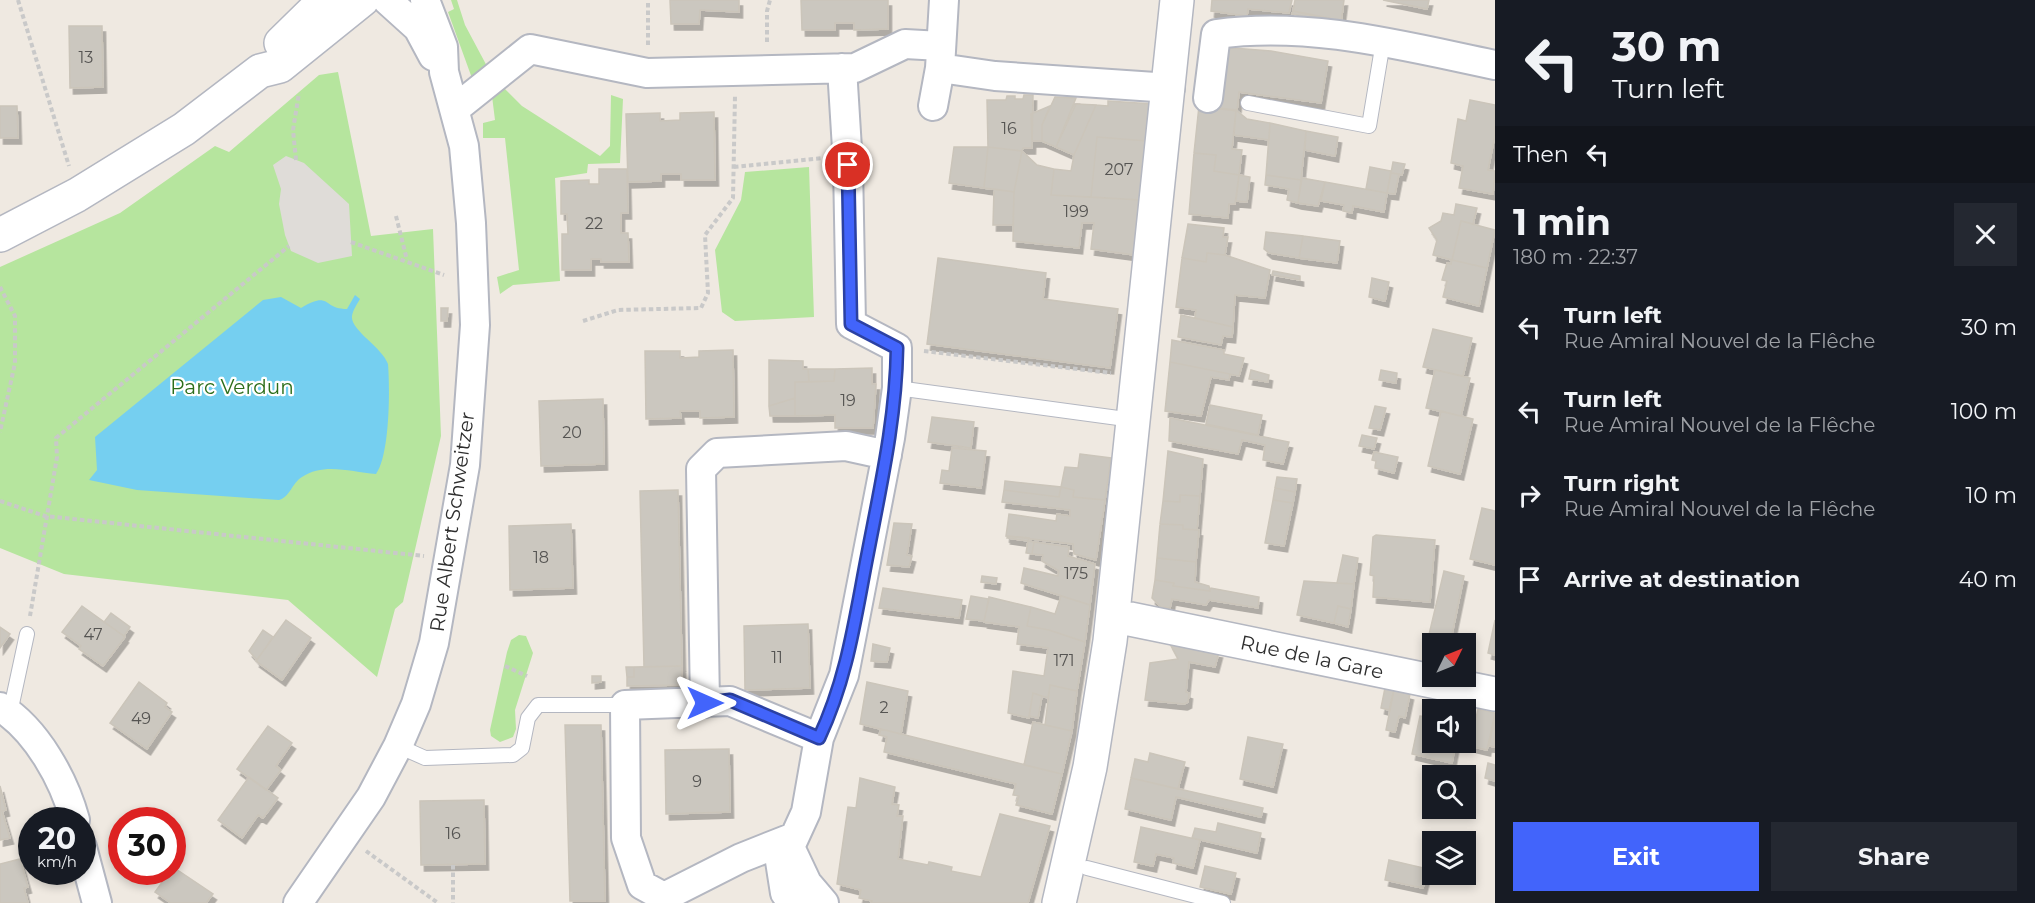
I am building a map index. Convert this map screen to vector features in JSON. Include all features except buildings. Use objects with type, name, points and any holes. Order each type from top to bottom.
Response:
[{"type":"main road","points":[[260,71],[268,55],[325,0]]},
{"type":"main road","points":[[0,235],[77,195],[184,129],[260,71],[280,66],[362,0]]},
{"type":"main road","points":[[1059,903],[1090,767],[1103,687],[1135,421],[1196,95],[1177,0]]},
{"type":"main road","points":[[1078,903],[1109,762],[1130,619],[1197,0]]},
{"type":"main road","name":"Rue de la Gare","points":[[1130,619],[1495,694]]},
{"type":"street","name":"Rue Albert Schweitzer","points":[[298,903],[371,797],[398,746],[416,704],[434,643],[465,465],[475,313],[464,146],[444,72],[418,28],[387,0]]},
{"type":"street","name":"Rue Albert Schweitzer","points":[[425,0],[443,47],[444,72]]},
{"type":"street","points":[[933,106],[941,57],[944,0]]},
{"type":"street","points":[[455,109],[530,49],[647,73],[855,68],[905,44],[994,76],[1196,95],[1216,33],[1250,29],[1343,33],[1495,65]]},
{"type":"street","points":[[792,903],[785,892],[780,875],[780,861],[806,812],[819,738],[844,675],[887,455],[897,388],[897,348],[851,324],[848,161],[842,68]]},
{"type":"street","points":[[705,703],[701,469],[717,453],[846,446],[887,455]]},
{"type":"street","points":[[792,842],[741,858],[664,897],[642,885],[626,838],[625,705],[705,703],[730,700],[819,738]]},
{"type":"street","points":[[5,710],[34,740],[55,771],[70,807]]},
{"type":"street","points":[[792,842],[807,883],[824,903]]},
{"type":"street","points":[[92,885],[97,903]]},
{"type":"lane","points":[[1248,103],[1369,126],[1383,42]]},
{"type":"lane","points":[[897,388],[1135,421]]},
{"type":"lane","points":[[5,710],[27,634]]},
{"type":"lane","points":[[398,746],[425,758],[513,755],[522,748],[528,718],[538,705],[625,705]]},
{"type":"lane","points":[[1087,868],[1223,903]]},
{"type":"path","points":[[18,0],[77,195]]},
{"type":"path","points":[[647,73],[648,0]]},
{"type":"path","points":[[767,70],[767,11],[770,0]]},
{"type":"path","points":[[584,321],[618,310],[701,308],[708,294],[705,235],[733,198],[736,71]]},
{"type":"path","points":[[296,160],[292,130],[299,93]]},
{"type":"path","points":[[734,167],[848,161]]},
{"type":"path","points":[[396,216],[407,261]]},
{"type":"path","points":[[351,242],[444,275]]},
{"type":"path","points":[[27,634],[45,516],[57,458],[56,438],[289,246]]},
{"type":"path","points":[[0,287],[15,316],[15,363],[0,432]]},
{"type":"path","points":[[897,348],[1118,374]]},
{"type":"path","points":[[0,501],[45,516],[426,556],[424,566]]},
{"type":"path","points":[[505,666],[526,676]]},
{"type":"path","points":[[363,849],[438,903]]},
{"type":"path","points":[[453,865],[453,903]]},
{"type":"green space","points":[[451,0],[457,0],[465,25],[489,70],[473,81],[448,12],[454,9]]},
{"type":"green space","name":"Parc Verdun","points":[[338,72],[371,236],[433,229],[441,436],[403,602],[395,609],[377,677],[288,600],[64,574],[0,548],[0,267],[120,213],[215,146],[229,152],[319,75]]},
{"type":"green space","points":[[503,87],[522,106],[600,156],[610,146],[611,95],[623,99],[620,163],[588,164],[587,173],[555,178],[560,281],[513,285],[500,294],[497,277],[519,270],[505,138],[483,138],[483,123],[495,120],[492,96]]},
{"type":"green space","points":[[809,167],[814,317],[735,321],[722,312],[715,250],[741,200],[745,172]]},
{"type":"green space","points":[[519,635],[526,636],[533,653],[515,710],[516,729],[513,737],[500,742],[491,736],[490,730],[507,652],[511,640]]},
{"type":"shaded area","points":[[286,156],[304,163],[349,204],[352,256],[318,263],[291,251],[285,235],[279,204],[281,189],[273,165]]},
{"type":"water","points":[[355,295],[360,299],[352,316],[353,321],[361,333],[380,351],[388,364],[389,404],[386,437],[381,465],[376,474],[338,469],[310,472],[295,483],[286,496],[279,500],[137,490],[89,480],[97,470],[95,437],[263,300],[281,297],[301,308],[322,300],[333,306],[347,309]]},
{"type":"route","points":[[705,703],[730,700],[819,738],[844,675],[890,438],[897,388],[897,348],[851,324],[848,165]]}]
